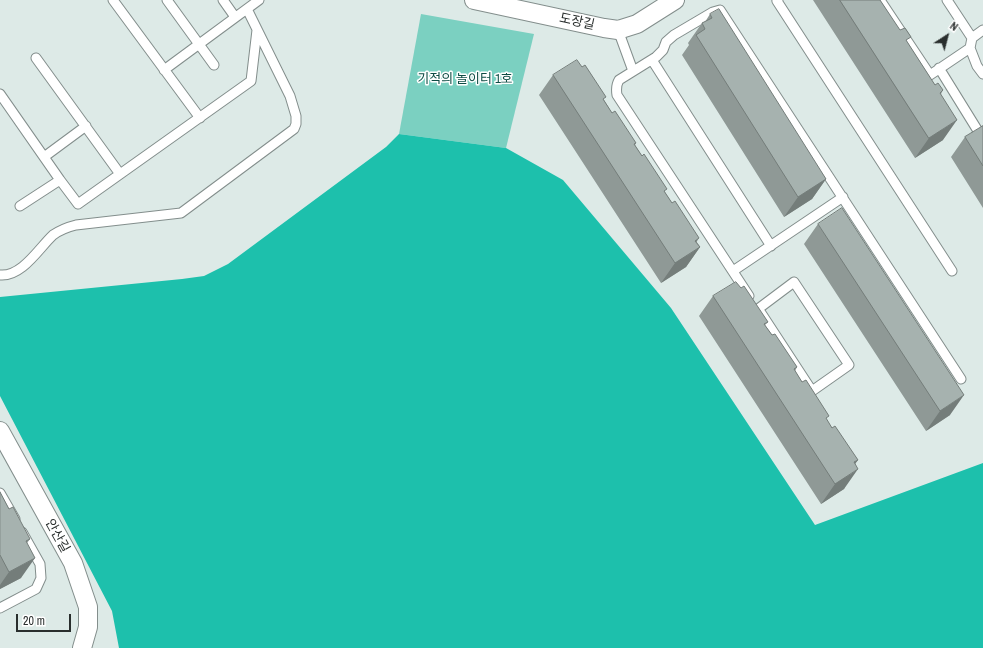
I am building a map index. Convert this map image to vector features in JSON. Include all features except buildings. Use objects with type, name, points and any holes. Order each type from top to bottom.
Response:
[{"type":"street","name":"도장길","points":[[474,0],[618,30],[637,24],[675,0]]},
{"type":"street","name":"안산길","points":[[0,431],[73,564],[88,607],[88,627],[82,648]]},
{"type":"lane","points":[[113,0],[200,118]]},
{"type":"lane","points":[[167,0],[214,65]]},
{"type":"lane","points":[[223,0],[235,17]]},
{"type":"lane","points":[[164,70],[259,0]]},
{"type":"lane","points":[[778,0],[777,1],[952,271]]},
{"type":"lane","points":[[947,0],[972,38]]},
{"type":"lane","points":[[877,1],[930,75],[970,48]]},
{"type":"lane","points":[[0,275],[12,273],[28,263],[54,235],[65,228],[76,225],[181,213],[294,129],[296,124],[296,116],[290,96],[247,9]]},
{"type":"lane","points":[[758,309],[794,282],[849,365],[812,391],[617,96],[616,86],[619,80],[652,60],[663,50],[666,42],[674,35],[713,12],[720,10],[961,379]]},
{"type":"lane","points":[[0,94],[78,204],[251,82],[257,30]]},
{"type":"lane","points":[[618,30],[633,71]]},
{"type":"lane","points":[[983,30],[972,38],[970,48],[983,74]]},
{"type":"lane","points":[[36,58],[120,174]]},
{"type":"lane","points":[[652,60],[771,246]]},
{"type":"lane","points":[[939,68],[978,131]]},
{"type":"lane","points":[[44,157],[86,126]]},
{"type":"lane","points":[[20,206],[60,180]]},
{"type":"lane","points":[[733,271],[843,198]]},
{"type":"lane","points":[[0,493],[40,564],[41,578],[36,589],[0,608]]},
{"type":"green space","name":"기적의 놀이터 1호","points":[[421,14],[534,34],[506,148],[399,134]]},
{"type":"green space","points":[[399,134],[506,148],[563,180],[671,308],[815,525],[983,463],[983,648],[119,648],[112,611],[0,396],[0,297],[204,276],[228,264],[386,147]]}]
